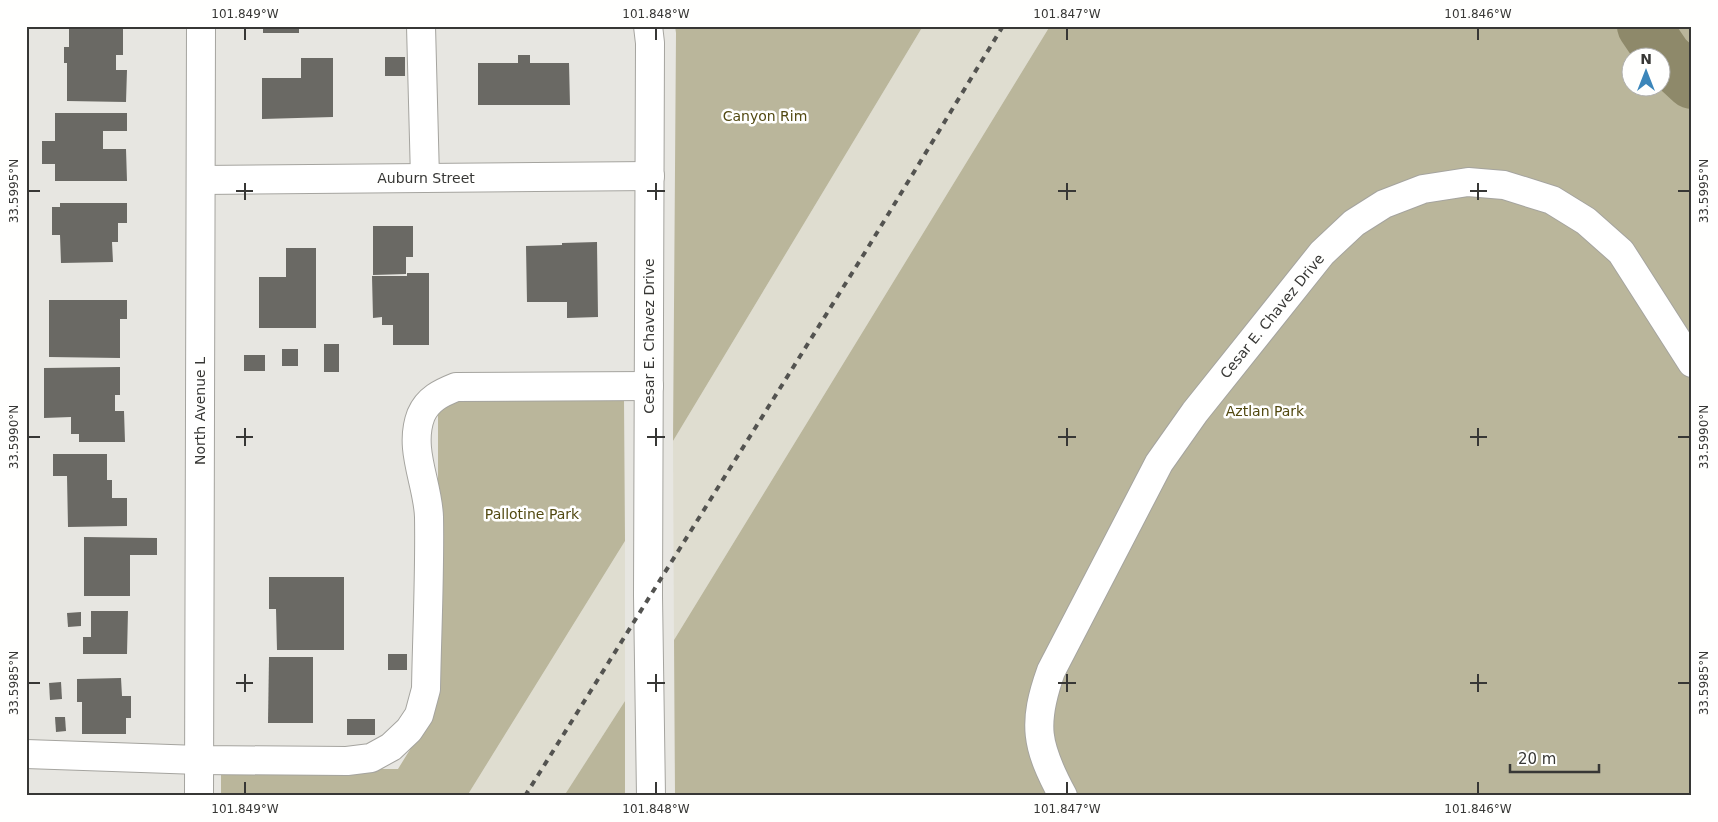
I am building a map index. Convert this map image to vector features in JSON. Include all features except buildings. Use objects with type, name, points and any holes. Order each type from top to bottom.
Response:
[{"type":"street","name":"North Avenue L","points":[[199,796],[201,26]]},
{"type":"street","points":[[421,26],[425,178]]},
{"type":"street","name":"Cesar E. Chavez Drive","points":[[648,26],[650,42],[648,596],[651,796]]},
{"type":"street","name":"Auburn Street","points":[[201,180],[650,176]]},
{"type":"street","name":"Cesar E. Chavez Drive","points":[[1063,796],[1051,773],[1042,747],[1038,725],[1042,698],[1056,662],[1159,463],[1195,412],[1322,253],[1354,223],[1384,204],[1423,189],[1468,182],[1504,184],[1552,200],[1586,221],[1621,252],[1692,364]]},
{"type":"street","points":[[26,754],[199,760],[348,762],[371,758],[391,747],[409,730],[419,715],[426,689],[429,514],[419,461],[417,439],[421,416],[429,402],[439,393],[456,388],[649,386]]},
{"type":"shaded area","points":[[923,26],[1050,26],[674,640],[673,441]]},
{"type":"shaded area","points":[[625,541],[625,701],[564,796],[467,796]]},
{"type":"green space","name":"Canyon Rim","points":[[675,26],[923,26],[673,441],[676,33]]},
{"type":"green space","name":"Aztlan Park","points":[[1050,26],[1692,26],[1692,796],[675,796],[674,640]]},
{"type":"green space","name":"Pallotine Park","points":[[624,399],[625,541],[467,796],[221,796],[221,769],[398,769],[435,709],[438,693],[438,400]]},
{"type":"green space","points":[[625,701],[625,796],[564,796]]},
{"type":"waterway","points":[[1644,26],[1665,57],[1692,82]]},
{"type":"railway","points":[[525,796],[864,254],[1003,26]]}]
